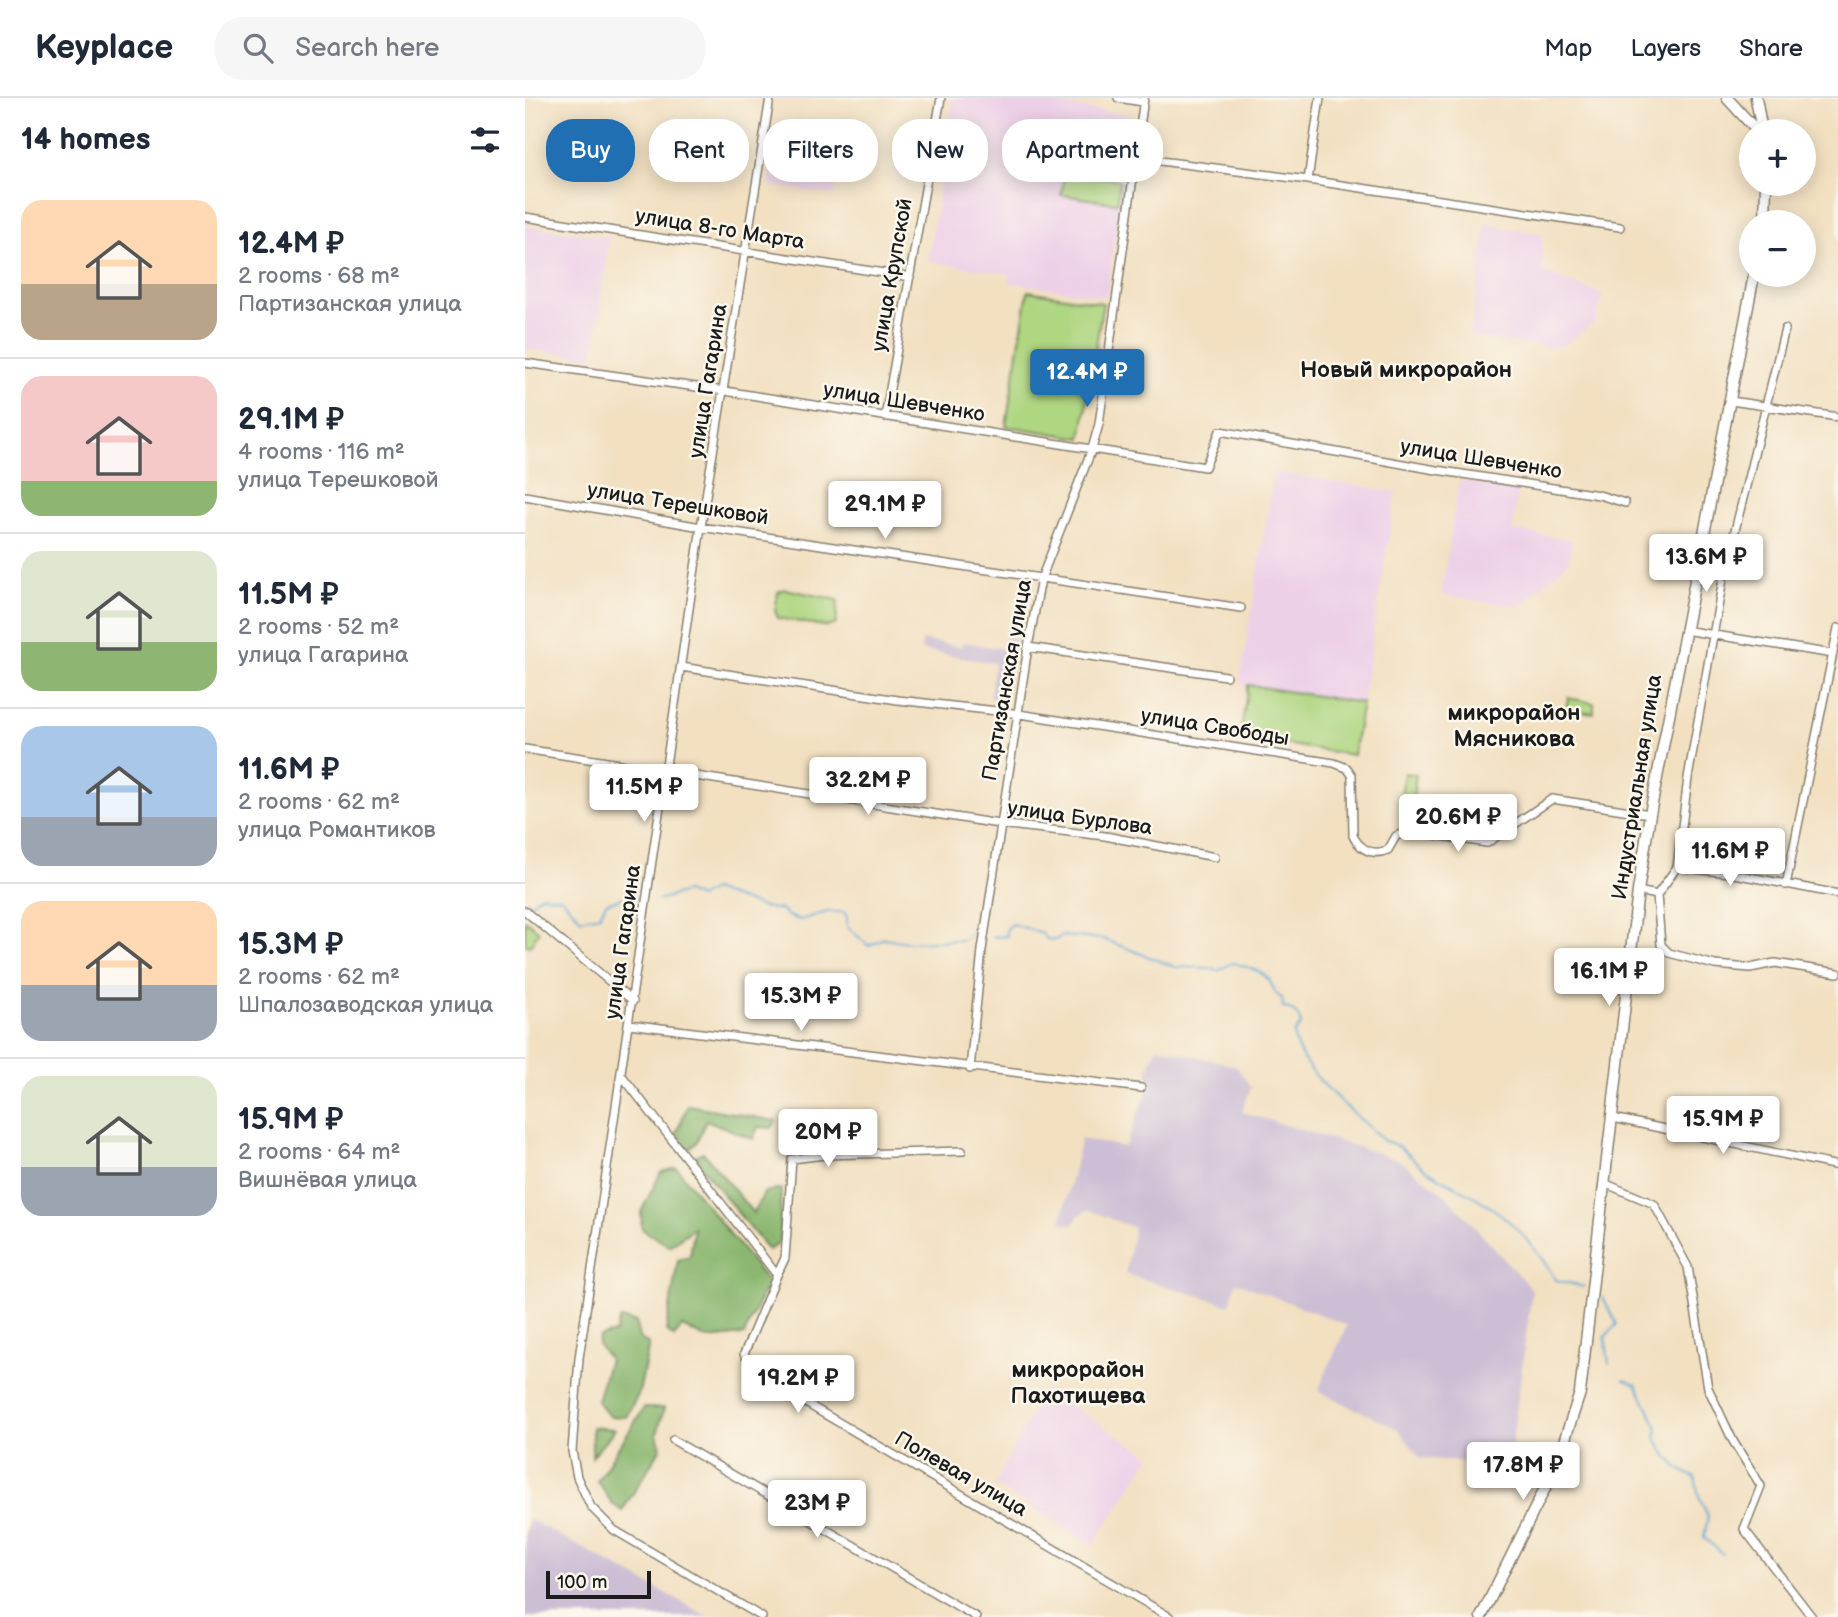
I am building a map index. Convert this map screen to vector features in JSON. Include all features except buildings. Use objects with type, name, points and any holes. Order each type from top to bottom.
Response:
[{"type":"street","name":"улица Гагарина","points":[[762,1617],[614,1530],[591,1507],[577,1477],[572,1428],[579,1358],[623,1077],[701,527],[770,98]]},
{"type":"street","name":"улица Крупской","points":[[885,417],[941,98]]},
{"type":"street","points":[[1118,98],[1144,100]]},
{"type":"street","points":[[1308,180],[1320,98]]},
{"type":"street","points":[[1727,98],[1747,119]]},
{"type":"street","points":[[1756,98],[1758,119]]},
{"type":"street","name":"Партизанская улица","points":[[1142,119],[1144,100]]},
{"type":"street","points":[[1163,161],[1308,180],[1620,227]]},
{"type":"street","name":"Партизанская улица","points":[[970,1069],[999,824],[1028,647],[1041,579],[1092,449],[1117,312],[1134,182]]},
{"type":"street","name":"улица 8-го Марта","points":[[525,217],[910,277]]},
{"type":"street","name":"Индустриальная улица","points":[[1481,1617],[1527,1530],[1556,1466],[1580,1393],[1638,891],[1684,629],[1752,287]]},
{"type":"street","points":[[1785,330],[1729,552],[1688,778],[1677,867],[1657,895],[1661,945],[1669,953],[1715,965],[1750,968],[1775,963],[1838,974]]},
{"type":"street","name":"улица Шевченко","points":[[525,363],[725,391],[1205,467],[1220,431],[1436,470],[1599,495],[1625,503]]},
{"type":"street","points":[[1731,401],[1838,417]]},
{"type":"street","name":"улица Терешковой","points":[[525,496],[701,527],[1241,608]]},
{"type":"street","points":[[1786,885],[1838,628]]},
{"type":"street","points":[[1684,629],[1833,654]]},
{"type":"street","points":[[1028,647],[1226,676]]},
{"type":"street","name":"улица Свободы","points":[[681,667],[898,700],[1016,714],[1334,763],[1347,768],[1352,775],[1353,836],[1366,851],[1376,853],[1388,850],[1396,836],[1408,831],[1487,843],[1552,799],[1650,814]]},
{"type":"street","name":"улица Бурлова","points":[[525,749],[999,824],[1105,836],[1215,857]]},
{"type":"street","points":[[1677,867],[1729,873],[1838,894]]},
{"type":"street","points":[[1638,891],[1657,895]]},
{"type":"street","points":[[525,911],[633,1001]]},
{"type":"street","points":[[629,1024],[970,1069],[1141,1088]]},
{"type":"street","points":[[623,1077],[777,1275]]},
{"type":"street","points":[[1613,1118],[1838,1166]]},
{"type":"street","name":"Полевая улица","points":[[962,1151],[792,1159],[785,1258],[744,1354],[753,1372],[1170,1617]]},
{"type":"street","points":[[1604,1183],[1654,1204],[1688,1267],[1708,1388],[1733,1441],[1761,1486],[1744,1529],[1812,1617]]},
{"type":"street","points":[[673,1440],[976,1617]]},
{"type":"shaded area","points":[[953,98],[1020,98],[1133,116],[1133,119],[1002,119],[1002,182],[1123,182],[1106,297],[1009,282],[1010,274],[928,261],[940,182],[988,182],[988,119],[950,119]]},
{"type":"shaded area","points":[[769,182],[836,182],[834,195],[769,185]]},
{"type":"shaded area","points":[[1486,224],[1542,234],[1543,272],[1603,295],[1595,322],[1563,345],[1551,348],[1470,336]]},
{"type":"shaded area","points":[[525,226],[609,237],[593,358],[525,349]]},
{"type":"shaded area","points":[[1274,472],[1396,492],[1362,703],[1240,684]]},
{"type":"shaded area","points":[[1459,480],[1518,490],[1512,530],[1572,540],[1569,561],[1519,607],[1441,595]]},
{"type":"shaded area","points":[[1005,637],[1015,639],[1005,700],[989,698],[995,663],[921,650],[922,640],[961,647],[963,642],[1003,649]]},
{"type":"shaded area","points":[[1157,1047],[1236,1066],[1251,1087],[1242,1112],[1397,1159],[1446,1195],[1532,1290],[1509,1466],[1420,1458],[1398,1429],[1318,1391],[1347,1325],[1236,1282],[1230,1305],[1125,1274],[1134,1228],[1088,1210],[1079,1215],[1073,1225],[1061,1222],[1081,1139],[1125,1147],[1148,1090],[1148,1070]]},
{"type":"shaded area","points":[[1044,1389],[1151,1456],[1093,1545],[994,1485]]},
{"type":"shaded area","points":[[529,1519],[709,1617],[525,1617],[525,1533]]},
{"type":"green space","points":[[1063,182],[1120,182],[1117,203],[1061,195]]},
{"type":"green space","points":[[1028,291],[1103,303],[1081,438],[1006,426]]},
{"type":"green space","points":[[785,589],[838,600],[836,624],[828,627],[778,618],[775,611],[778,592]]},
{"type":"green space","points":[[1248,685],[1362,703],[1353,755],[1240,737]]},
{"type":"green space","points":[[1568,698],[1594,703],[1594,713],[1566,709]]},
{"type":"green space","points":[[1404,773],[1416,775],[1412,805],[1400,803]]},
{"type":"green space","points":[[1468,804],[1491,807],[1487,834],[1464,831]]},
{"type":"green space","points":[[525,920],[539,931],[530,946],[525,944]]},
{"type":"green space","points":[[688,1105],[776,1121],[772,1128],[758,1127],[753,1139],[706,1120],[697,1142],[688,1150],[676,1134]]},
{"type":"green space","points":[[703,1152],[753,1213],[765,1192],[781,1189],[780,1243],[768,1250],[693,1157]]},
{"type":"green space","points":[[677,1168],[768,1282],[744,1335],[708,1339],[682,1327],[674,1337],[666,1331],[678,1260],[690,1256],[694,1228],[669,1246],[642,1229],[641,1212],[661,1172]]},
{"type":"green space","points":[[620,1319],[636,1322],[639,1338],[649,1344],[639,1393],[626,1417],[609,1416],[597,1401],[609,1359],[598,1345],[599,1337],[615,1333]]},
{"type":"green space","points":[[644,1408],[664,1408],[657,1434],[661,1448],[622,1511],[612,1503],[597,1481]]},
{"type":"green space","points":[[592,1427],[615,1429],[592,1457]]},
{"type":"waterway","points":[[658,900],[686,892],[699,898],[712,890],[762,907],[781,910],[800,920],[827,912],[844,912],[847,927],[869,946],[884,938],[907,942],[963,940],[971,932]]},
{"type":"waterway","points":[[529,905],[541,895],[562,898],[581,919],[600,915],[606,903],[621,898],[641,898]]},
{"type":"waterway","points":[[993,937],[1007,936],[1006,930],[1012,924],[1042,933],[1046,939],[1056,940],[1061,936],[1103,939],[1175,967],[1210,968],[1218,971],[1232,963],[1261,973],[1282,998],[1283,1007],[1293,1011],[1299,1018],[1301,1025],[1294,1033],[1297,1047],[1316,1076],[1330,1091],[1384,1141],[1397,1146],[1427,1170],[1499,1212],[1518,1229],[1556,1280],[1584,1287]]},
{"type":"waterway","points":[[1602,1297],[1617,1324],[1605,1337],[1609,1363]]},
{"type":"waterway","points":[[1624,1380],[1636,1384],[1658,1428],[1656,1438],[1667,1456],[1682,1471],[1695,1477],[1699,1497],[1708,1516],[1704,1538],[1723,1554]]},
{"type":"district","name":"Новый микрорайон","points":[[1406,370]]},
{"type":"district","name":"микрорайон Мясникова","points":[[1514,726]]},
{"type":"district","name":"микрорайон Пахотищева","points":[[1078,1383]]}]
